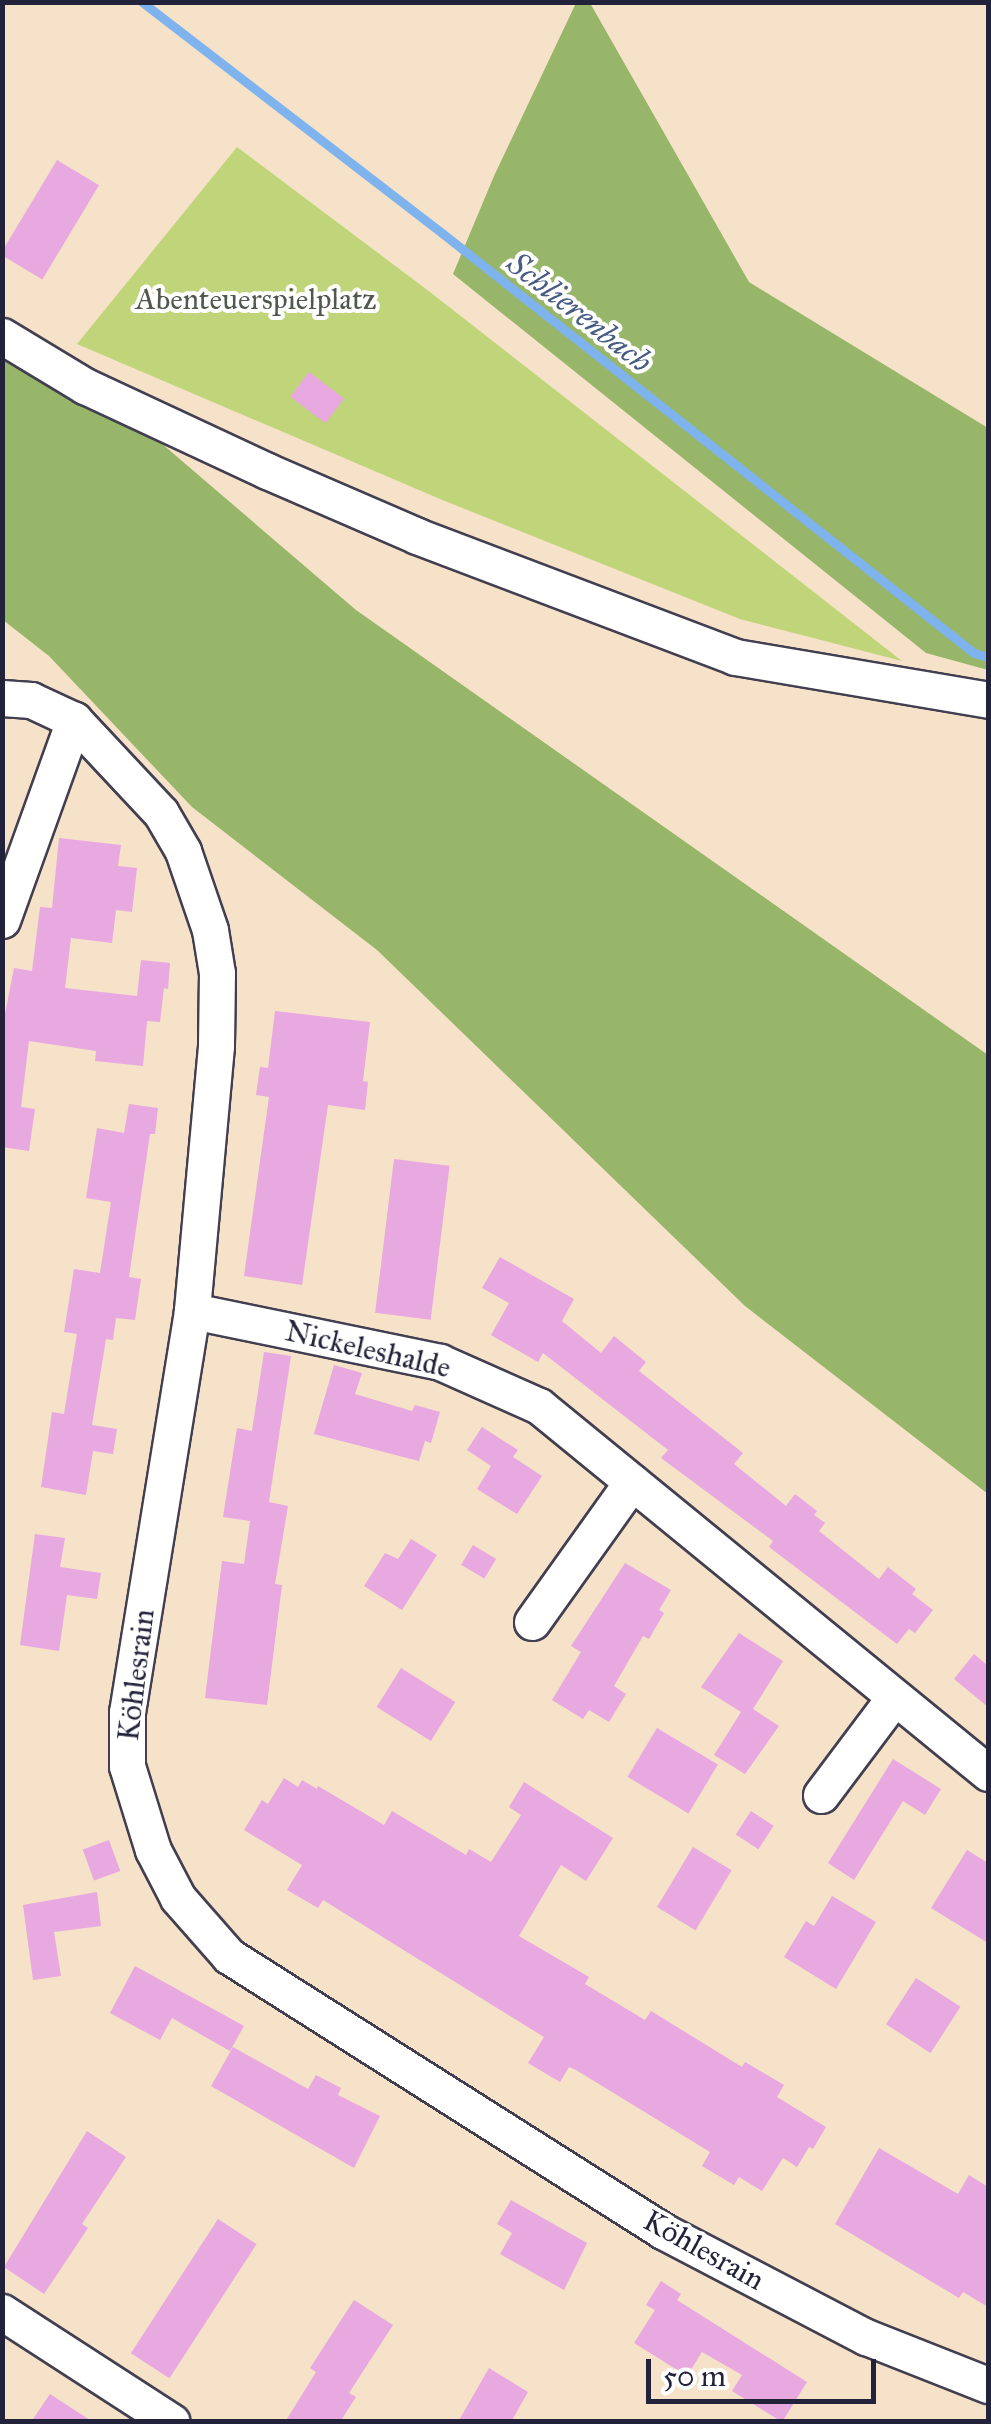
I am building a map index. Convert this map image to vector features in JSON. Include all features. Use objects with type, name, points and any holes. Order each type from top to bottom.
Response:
[{"type":"street","points":[[2,336],[85,386],[268,472],[417,536],[735,657],[988,700]]},
{"type":"street","name":"Köhlesrain","points":[[2,698],[31,700],[74,720],[161,813],[183,850],[210,930],[217,973],[216,1046],[192,1311],[128,1712],[127,1766],[153,1850],[178,1898],[229,1956],[664,2231],[866,2337],[988,2385]]},
{"type":"street","points":[[2,920],[74,720]]},
{"type":"street","name":"Nickeleshalde","points":[[192,1311],[440,1362],[539,1406],[988,1773]]},
{"type":"street","points":[[532,1622],[632,1482]]},
{"type":"street","points":[[821,1796],[893,1699]]},
{"type":"street","points":[[2,2312],[172,2422]]},
{"type":"green space","points":[[576,3],[590,3],[749,282],[988,428],[988,670],[926,653],[453,274],[494,176]]},
{"type":"green space","name":"Abenteuerspielplatz","points":[[237,147],[430,292],[902,661],[740,619],[440,499],[77,344]]},
{"type":"green space","points":[[2,355],[147,431],[356,610],[988,1055],[988,1494],[745,1306],[377,950],[192,807],[49,656],[3,620]]},
{"type":"building","points":[[57,160],[99,185],[42,280],[2,255],[2,252]]},
{"type":"building","points":[[309,372],[344,398],[325,423],[290,397]]},
{"type":"building","points":[[59,838],[121,845],[118,866],[137,868],[132,912],[116,910],[112,943],[71,938],[65,988],[137,996],[141,960],[170,963],[168,989],[164,988],[160,1022],[147,1021],[143,1066],[95,1061],[96,1051],[29,1041],[21,1107],[35,1109],[29,1151],[2,1147],[2,1029],[14,968],[32,971],[40,907],[52,908]]},
{"type":"building","points":[[275,1011],[370,1022],[363,1081],[368,1082],[365,1110],[328,1105],[302,1285],[244,1276],[269,1097],[256,1095],[260,1067],[268,1068]]},
{"type":"building","points":[[129,1104],[158,1108],[155,1134],[150,1134],[129,1277],[141,1279],[135,1320],[116,1318],[113,1340],[106,1339],[92,1425],[117,1429],[113,1454],[93,1451],[86,1495],[41,1487],[52,1412],[64,1414],[77,1334],[64,1332],[74,1269],[100,1273],[111,1202],[86,1198],[97,1128],[124,1133]]},
{"type":"building","points":[[394,1159],[450,1166],[431,1320],[375,1313]]},
{"type":"building","points":[[500,1257],[574,1299],[562,1321],[601,1353],[614,1336],[646,1362],[639,1371],[743,1453],[734,1464],[786,1506],[795,1494],[817,1511],[814,1515],[825,1523],[819,1531],[879,1579],[888,1567],[916,1589],[912,1594],[933,1610],[915,1633],[909,1629],[897,1644],[769,1547],[773,1541],[661,1458],[668,1450],[543,1353],[538,1362],[491,1335],[509,1303],[482,1288]]},
{"type":"building","points":[[264,1352],[291,1356],[269,1502],[288,1506],[275,1584],[282,1585],[267,1705],[205,1698],[222,1561],[244,1564],[250,1521],[223,1517],[237,1428],[252,1431]]},
{"type":"building","points":[[334,1365],[362,1373],[355,1394],[412,1411],[415,1405],[440,1412],[431,1443],[425,1441],[419,1461],[314,1434]]},
{"type":"building","points":[[482,1427],[518,1450],[513,1457],[542,1476],[517,1514],[477,1489],[491,1466],[467,1450]]},
{"type":"building","points":[[35,1534],[65,1538],[60,1567],[101,1573],[97,1599],[67,1595],[59,1651],[20,1645]]},
{"type":"building","points":[[411,1539],[437,1555],[402,1610],[364,1586],[385,1553],[398,1559]]},
{"type":"building","points":[[473,1545],[496,1559],[484,1579],[461,1565]]},
{"type":"building","points":[[625,1563],[671,1590],[659,1610],[664,1613],[649,1639],[643,1636],[614,1686],[626,1694],[609,1722],[589,1710],[583,1719],[552,1700],[581,1652],[571,1646]]},
{"type":"building","points":[[739,1633],[783,1661],[753,1709],[779,1726],[745,1774],[714,1755],[741,1712],[701,1687]]},
{"type":"building","points":[[974,1654],[988,1666],[988,1707],[954,1679]]},
{"type":"building","points":[[401,1668],[455,1702],[431,1741],[377,1707]]},
{"type":"building","points":[[657,1728],[718,1765],[689,1813],[628,1777]]},
{"type":"building","points":[[893,1759],[941,1789],[925,1815],[903,1801],[854,1880],[828,1863]]},
{"type":"building","points":[[284,1778],[298,1787],[302,1780],[317,1789],[318,1786],[384,1825],[392,1811],[466,1855],[469,1849],[491,1862],[521,1815],[509,1807],[524,1782],[613,1838],[586,1881],[561,1865],[519,1936],[589,1977],[585,1984],[645,2020],[651,2011],[742,2067],[745,2062],[784,2085],[777,2097],[826,2127],[813,2149],[809,2147],[797,2167],[783,2158],[762,2191],[739,2177],[734,2185],[702,2166],[710,2152],[576,2070],[569,2067],[560,2082],[528,2063],[544,2037],[323,1900],[318,1908],[287,1890],[302,1865],[244,1830],[262,1800],[268,1804]]},
{"type":"building","points":[[751,1811],[774,1826],[758,1849],[736,1834]]},
{"type":"building","points":[[109,1840],[120,1871],[94,1881],[83,1850]]},
{"type":"building","points":[[693,1847],[732,1870],[696,1930],[657,1907]]},
{"type":"building","points":[[967,1850],[988,1863],[988,1943],[931,1908]]},
{"type":"building","points":[[97,1892],[101,1926],[54,1932],[61,1976],[33,1980],[23,1905]]},
{"type":"building","points":[[832,1896],[876,1922],[836,1989],[784,1957],[806,1921],[814,1926]]},
{"type":"building","points":[[135,1966],[244,2026],[230,2051],[172,2018],[160,2040],[110,2013]]},
{"type":"building","points":[[916,1978],[960,2007],[930,2053],[886,2024]]},
{"type":"building","points":[[233,2047],[308,2089],[316,2075],[341,2088],[338,2095],[380,2116],[354,2168],[211,2086]]},
{"type":"building","points":[[87,2131],[126,2157],[82,2224],[88,2228],[44,2294],[4,2267]]},
{"type":"building","points":[[879,2148],[958,2194],[969,2175],[988,2187],[988,2307],[963,2292],[959,2298],[835,2224]]},
{"type":"building","points":[[511,2200],[587,2243],[564,2290],[500,2254],[512,2233],[497,2224]]},
{"type":"building","points":[[218,2219],[257,2244],[169,2378],[131,2353]]},
{"type":"building","points":[[661,2281],[681,2294],[677,2300],[807,2382],[782,2422],[732,2391],[742,2375],[702,2352],[687,2376],[634,2343],[655,2310],[646,2305]]},
{"type":"building","points":[[354,2300],[393,2325],[349,2393],[356,2397],[340,2422],[285,2422],[316,2372],[310,2368]]},
{"type":"building","points":[[489,2368],[528,2392],[511,2422],[458,2422]]},
{"type":"building","points":[[50,2394],[93,2422],[31,2422]]},
{"type":"waterway","name":"Schlierenbach","points":[[142,2],[974,653],[988,657]]}]
